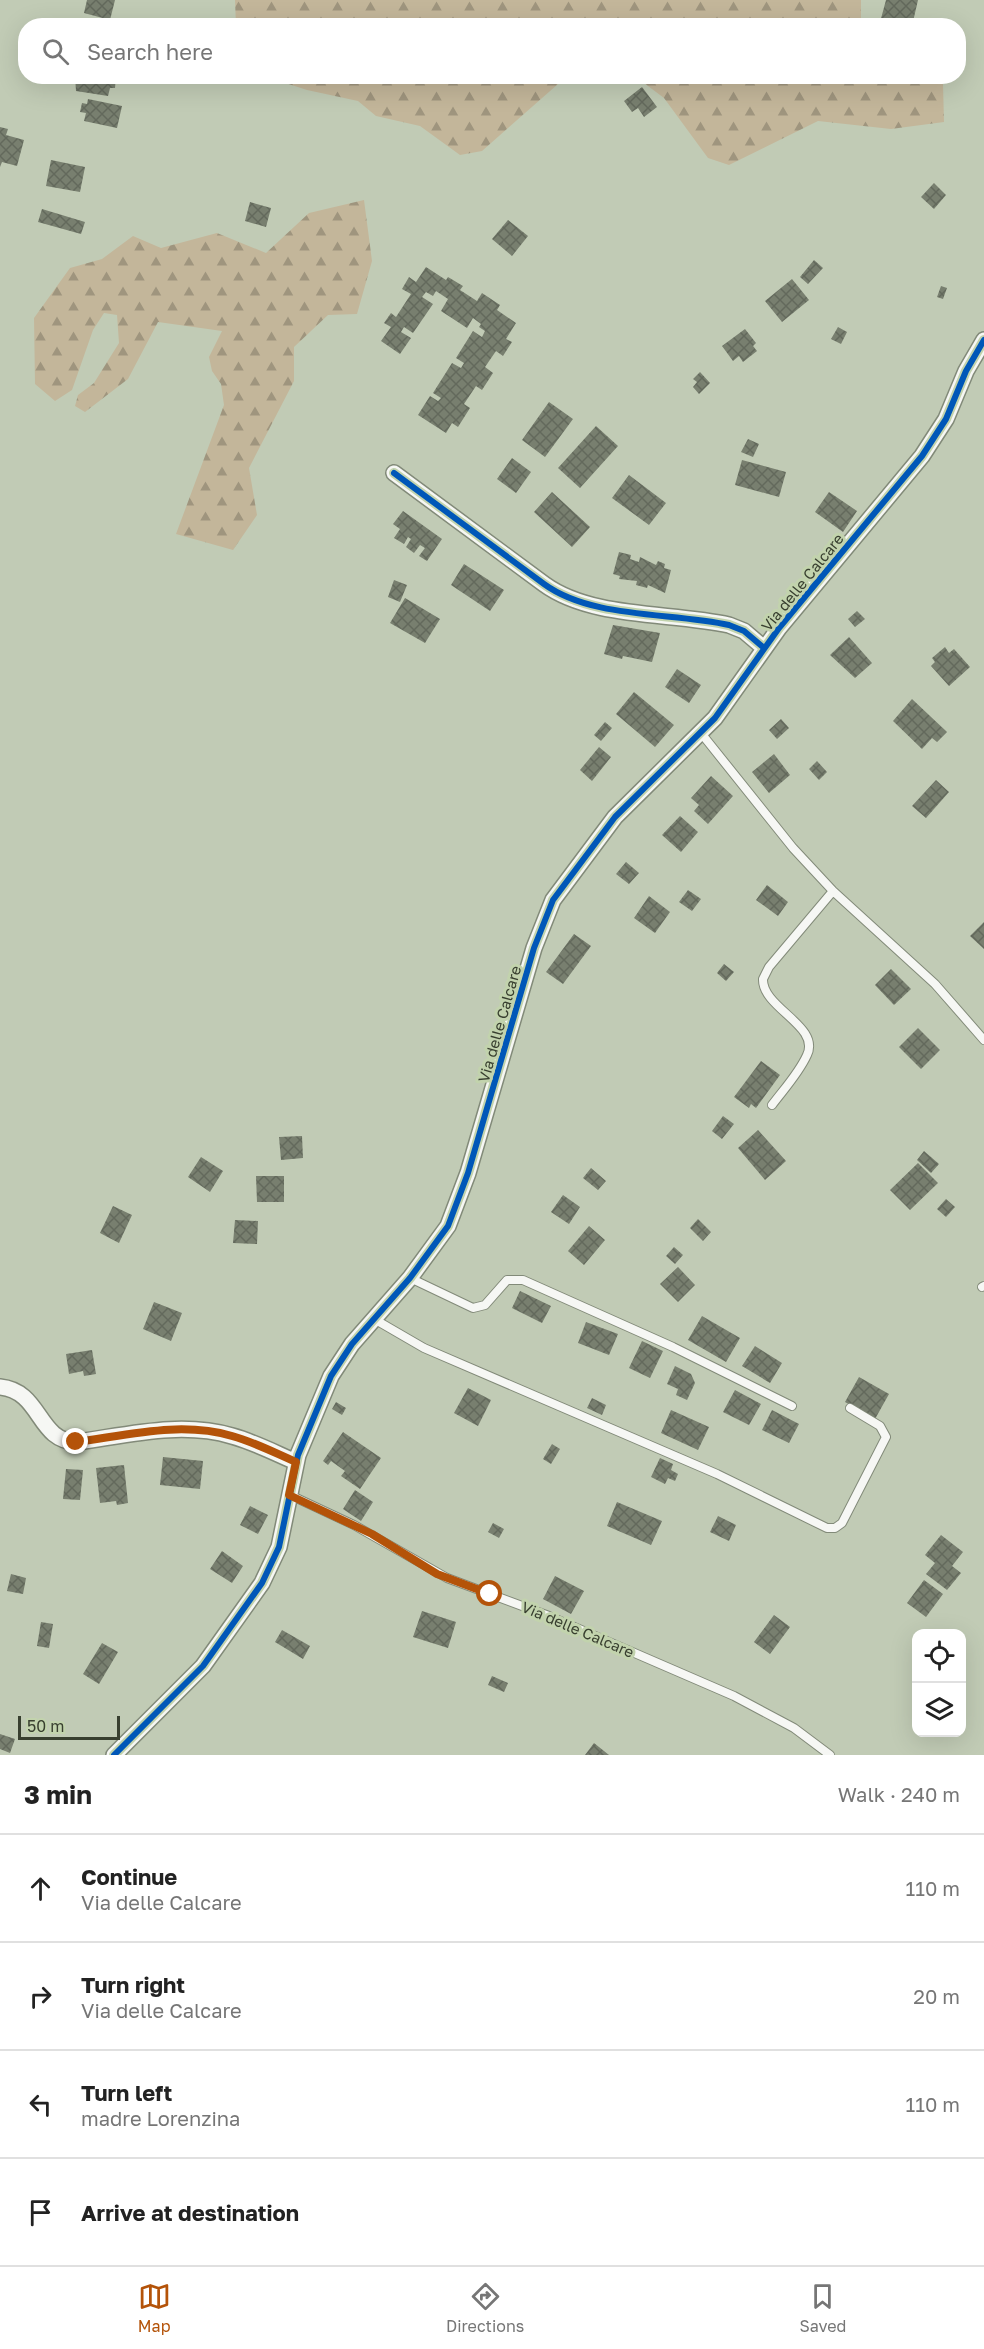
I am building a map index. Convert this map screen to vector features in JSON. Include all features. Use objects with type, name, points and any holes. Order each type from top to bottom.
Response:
[{"type":"street","name":"Via delle Calcare","points":[[114,1755],[191,1680],[236,1623],[275,1556],[296,1462],[312,1417],[331,1376],[352,1344],[434,1247],[456,1208],[534,948],[550,906],[615,817],[701,733],[727,703],[764,648],[922,456],[946,419],[966,371],[984,340]]},
{"type":"street","points":[[394,473],[544,584],[565,597],[593,605],[729,625],[744,631],[764,648]]},
{"type":"street","points":[[0,1387],[12,1388],[24,1395],[50,1432],[63,1441],[76,1442],[166,1430],[192,1429],[233,1436],[296,1462]]},
{"type":"lane","points":[[701,733],[756,799],[786,841],[832,891],[925,975],[984,1040]]},
{"type":"lane","points":[[772,1105],[808,1055],[810,1044],[805,1033],[768,995],[763,979],[769,967],[832,891]]},
{"type":"lane","points":[[410,1278],[468,1307],[478,1308],[489,1302],[507,1280],[524,1280],[673,1347],[792,1406]]},
{"type":"lane","points":[[374,1319],[443,1357],[717,1474],[827,1528],[835,1528],[842,1523],[886,1437],[880,1426],[850,1408]]},
{"type":"lane","name":"Via delle Calcare","points":[[289,1495],[354,1525],[447,1578],[549,1616],[734,1696],[794,1728],[830,1755]]},
{"type":"green space","points":[[235,0],[861,0],[861,18],[236,18]]},
{"type":"green space","points":[[289,84],[558,84],[482,151],[460,155],[420,126],[376,116],[358,101]]},
{"type":"green space","points":[[645,84],[943,84],[944,122],[891,129],[818,121],[729,165],[708,158],[664,98]]},
{"type":"green space","points":[[364,200],[372,261],[357,314],[328,315],[294,347],[294,381],[249,468],[257,515],[233,550],[176,534],[224,405],[221,384],[212,371],[209,357],[222,331],[158,322],[128,379],[85,412],[75,406],[78,395],[94,383],[119,343],[117,315],[104,313],[93,330],[72,390],[55,401],[35,384],[34,318],[70,268],[102,259],[133,236],[161,248],[217,233],[266,253],[309,213]]},
{"type":"building","points":[[87,0],[115,0],[110,18],[84,13]]},
{"type":"building","points":[[886,0],[918,0],[914,18],[881,18]]},
{"type":"building","points":[[76,84],[115,84],[115,88],[110,88],[108,96],[76,91]]},
{"type":"building","points":[[642,87],[657,107],[644,117],[638,108],[632,112],[624,101]]},
{"type":"building","points":[[88,99],[122,106],[117,128],[84,121],[86,113],[80,112],[82,103],[87,104]]},
{"type":"building","points":[[0,127],[8,129],[6,135],[24,140],[17,166],[2,162],[0,167]]},
{"type":"building","points":[[51,160],[85,167],[80,192],[46,186]]},
{"type":"building","points":[[934,183],[946,195],[934,209],[921,197]]},
{"type":"building","points":[[250,202],[271,208],[266,227],[245,221]]},
{"type":"building","points":[[42,209],[85,222],[81,234],[38,222]]},
{"type":"building","points":[[508,220],[528,236],[512,256],[492,239]]},
{"type":"building","points":[[814,260],[823,268],[808,284],[800,277]]},
{"type":"building","points":[[426,267],[446,280],[448,277],[463,286],[460,290],[477,301],[482,293],[500,305],[497,310],[516,323],[506,339],[512,342],[503,356],[496,351],[485,367],[493,373],[482,390],[476,386],[464,404],[470,408],[458,427],[452,423],[446,433],[418,415],[430,396],[438,401],[441,398],[433,393],[452,363],[461,368],[464,363],[456,358],[473,331],[482,337],[485,331],[479,327],[481,324],[473,318],[467,328],[441,311],[448,299],[436,291],[433,296],[426,292],[422,297],[433,304],[413,333],[404,327],[401,332],[411,338],[400,354],[381,341],[391,327],[384,323],[391,313],[396,317],[411,294],[402,289],[409,277],[416,282]]},
{"type":"building","points":[[792,279],[809,300],[782,322],[765,301]]},
{"type":"building","points":[[941,286],[947,288],[943,299],[937,297]]},
{"type":"building","points":[[838,327],[847,332],[841,344],[831,339]]},
{"type":"building","points":[[745,329],[756,343],[753,346],[757,351],[743,362],[739,356],[733,361],[722,346]]},
{"type":"building","points":[[700,372],[710,383],[699,394],[693,387],[697,382],[693,379]]},
{"type":"building","points":[[549,402],[573,419],[545,457],[522,440]]},
{"type":"building","points":[[596,426],[618,446],[580,488],[558,468]]},
{"type":"building","points":[[748,439],[759,444],[753,457],[741,452]]},
{"type":"building","points":[[512,458],[531,472],[516,493],[497,479]]},
{"type":"building","points":[[742,460],[786,472],[779,497],[735,485]]},
{"type":"building","points":[[629,475],[666,503],[649,525],[612,498]]},
{"type":"building","points":[[552,492],[590,527],[572,547],[534,512]]},
{"type":"building","points":[[829,492],[857,511],[843,532],[815,512]]},
{"type":"building","points":[[403,511],[442,539],[427,561],[419,556],[425,548],[420,545],[414,553],[406,547],[411,539],[408,537],[404,544],[394,538],[400,529],[393,524]]},
{"type":"building","points":[[619,552],[631,555],[630,559],[639,562],[640,557],[656,565],[658,561],[665,564],[664,568],[671,570],[665,593],[648,585],[647,588],[636,585],[637,581],[619,579],[620,576],[613,574]]},
{"type":"building","points":[[464,564],[504,590],[490,611],[451,585]]},
{"type":"building","points":[[394,580],[407,585],[400,602],[388,597]]},
{"type":"building","points":[[405,598],[440,619],[425,643],[390,623]]},
{"type":"building","points":[[857,611],[865,619],[855,627],[848,619]]},
{"type":"building","points":[[613,625],[660,633],[652,662],[623,656],[622,659],[604,654]]},
{"type":"building","points":[[849,637],[872,663],[855,678],[830,655]]},
{"type":"building","points":[[945,647],[949,653],[954,649],[970,667],[949,686],[931,666],[935,662],[932,658]]},
{"type":"building","points":[[677,669],[701,685],[689,703],[665,687]]},
{"type":"building","points":[[634,692],[674,725],[655,747],[616,714]]},
{"type":"building","points":[[912,699],[947,732],[937,742],[932,738],[922,749],[893,721]]},
{"type":"building","points":[[781,719],[789,728],[777,739],[769,730]]},
{"type":"building","points":[[605,722],[612,728],[601,741],[594,735]]},
{"type":"building","points":[[599,747],[611,757],[592,781],[580,770]]},
{"type":"building","points":[[774,754],[790,775],[769,793],[752,772]]},
{"type":"building","points":[[817,761],[827,772],[819,780],[809,769]]},
{"type":"building","points":[[711,776],[733,796],[708,824],[694,811],[699,805],[691,798]]},
{"type":"building","points":[[936,780],[949,792],[926,818],[912,806]]},
{"type":"building","points":[[680,816],[698,832],[681,852],[662,835]]},
{"type":"building","points":[[626,862],[639,873],[629,884],[616,874]]},
{"type":"building","points":[[767,885],[788,902],[778,916],[756,900]]},
{"type":"building","points":[[688,890],[701,899],[692,911],[679,902]]},
{"type":"building","points":[[649,896],[670,912],[655,933],[634,918]]},
{"type":"building","points":[[984,922],[984,949],[970,936]]},
{"type":"building","points":[[574,934],[591,946],[563,984],[546,972]]},
{"type":"building","points":[[724,964],[734,972],[726,981],[717,973]]},
{"type":"building","points":[[891,969],[911,989],[894,1005],[875,985]]},
{"type":"building","points":[[918,1028],[940,1050],[921,1069],[899,1047]]},
{"type":"building","points":[[761,1061],[780,1075],[756,1108],[751,1104],[749,1108],[734,1097]]},
{"type":"building","points":[[723,1116],[734,1124],[722,1139],[712,1131]]},
{"type":"building","points":[[758,1130],[786,1161],[765,1180],[738,1148]]},
{"type":"building","points":[[302,1136],[303,1158],[281,1160],[279,1137]]},
{"type":"building","points":[[924,1151],[939,1164],[931,1173],[917,1160]]},
{"type":"building","points":[[201,1157],[223,1171],[210,1192],[188,1177]]},
{"type":"building","points":[[918,1163],[938,1183],[910,1210],[890,1190]]},
{"type":"building","points":[[591,1168],[606,1181],[598,1190],[583,1178]]},
{"type":"building","points":[[256,1176],[284,1176],[284,1202],[257,1202]]},
{"type":"building","points":[[563,1195],[580,1207],[569,1224],[551,1212]]},
{"type":"building","points":[[946,1199],[955,1207],[946,1217],[937,1209]]},
{"type":"building","points":[[113,1206],[132,1215],[119,1243],[100,1233]]},
{"type":"building","points":[[698,1219],[711,1232],[703,1241],[690,1228]]},
{"type":"building","points":[[235,1220],[258,1221],[257,1244],[233,1243]]},
{"type":"building","points":[[589,1226],[605,1240],[584,1265],[568,1251]]},
{"type":"building","points":[[674,1247],[683,1255],[675,1264],[666,1256]]},
{"type":"building","points":[[678,1267],[695,1285],[678,1302],[660,1284]]},
{"type":"building","points":[[520,1291],[551,1306],[542,1323],[512,1308]]},
{"type":"building","points":[[154,1302],[182,1313],[171,1341],[143,1329]]},
{"type":"building","points":[[702,1316],[740,1338],[726,1362],[688,1340]]},
{"type":"building","points":[[586,1322],[618,1334],[609,1355],[578,1343]]},
{"type":"building","points":[[642,1341],[663,1351],[650,1378],[629,1368]]},
{"type":"building","points":[[755,1346],[782,1363],[770,1383],[742,1366]]},
{"type":"building","points":[[92,1350],[96,1374],[84,1376],[83,1371],[69,1374],[66,1354]]},
{"type":"building","points":[[675,1366],[691,1374],[695,1383],[687,1400],[676,1395],[678,1389],[667,1384]]},
{"type":"building","points":[[859,1377],[889,1394],[875,1419],[845,1402]]},
{"type":"building","points":[[468,1388],[491,1400],[478,1426],[454,1413]]},
{"type":"building","points":[[735,1390],[761,1404],[749,1425],[723,1412]]},
{"type":"building","points":[[592,1398],[606,1405],[602,1415],[587,1408]]},
{"type":"building","points":[[336,1402],[346,1408],[342,1415],[332,1409]]},
{"type":"building","points":[[671,1410],[709,1427],[698,1450],[661,1433]]},
{"type":"building","points":[[772,1410],[799,1424],[789,1443],[762,1430]]},
{"type":"building","points":[[343,1432],[381,1458],[360,1489],[341,1476],[345,1471],[331,1461],[328,1465],[323,1461]]},
{"type":"building","points":[[552,1444],[560,1449],[551,1464],[543,1459]]},
{"type":"building","points":[[163,1457],[203,1461],[200,1489],[160,1485]]},
{"type":"building","points":[[660,1458],[673,1464],[671,1470],[678,1474],[675,1481],[668,1478],[665,1484],[651,1477]]},
{"type":"building","points":[[124,1465],[128,1503],[117,1505],[116,1501],[100,1503],[96,1468]]},
{"type":"building","points":[[66,1469],[83,1470],[80,1500],[63,1499]]},
{"type":"building","points":[[355,1490],[373,1502],[361,1521],[343,1509]]},
{"type":"building","points":[[617,1502],[662,1521],[651,1545],[607,1526]]},
{"type":"building","points":[[250,1506],[268,1515],[258,1534],[240,1525]]},
{"type":"building","points":[[718,1516],[736,1525],[729,1541],[710,1532]]},
{"type":"building","points":[[493,1523],[504,1529],[499,1538],[488,1532]]},
{"type":"building","points":[[941,1535],[963,1552],[952,1566],[961,1573],[947,1590],[926,1574],[935,1563],[925,1555]]},
{"type":"building","points":[[222,1551],[243,1566],[232,1583],[210,1569]]},
{"type":"building","points":[[11,1574],[26,1578],[23,1594],[7,1591]]},
{"type":"building","points":[[555,1576],[584,1591],[571,1614],[543,1599]]},
{"type":"building","points":[[924,1580],[943,1594],[926,1617],[907,1603]]},
{"type":"building","points":[[422,1611],[456,1622],[448,1648],[413,1637]]},
{"type":"building","points":[[774,1615],[790,1627],[770,1654],[754,1642]]},
{"type":"building","points":[[41,1622],[53,1624],[49,1648],[37,1646]]},
{"type":"building","points":[[282,1630],[310,1646],[303,1659],[275,1642]]},
{"type":"building","points":[[102,1643],[118,1652],[99,1684],[83,1674]]},
{"type":"building","points":[[492,1676],[508,1683],[504,1692],[488,1685]]},
{"type":"building","points":[[0,1734],[15,1739],[10,1753],[0,1749]]},
{"type":"building","points":[[594,1743],[609,1755],[585,1755]]},
{"type":"cycle path","points":[[114,1755],[203,1666],[262,1583],[279,1547],[298,1455],[331,1376],[352,1344],[410,1278],[448,1226],[468,1173],[534,948],[553,900],[615,817],[715,718],[779,628],[922,456],[946,419],[966,371],[984,340]]},
{"type":"cycle path","points":[[394,473],[544,584],[563,595],[608,609],[729,625],[744,631],[764,648]]},
{"type":"route","points":[[76,1442],[173,1429],[192,1429],[241,1438],[296,1462],[289,1495],[372,1534],[437,1574],[490,1594]]}]
